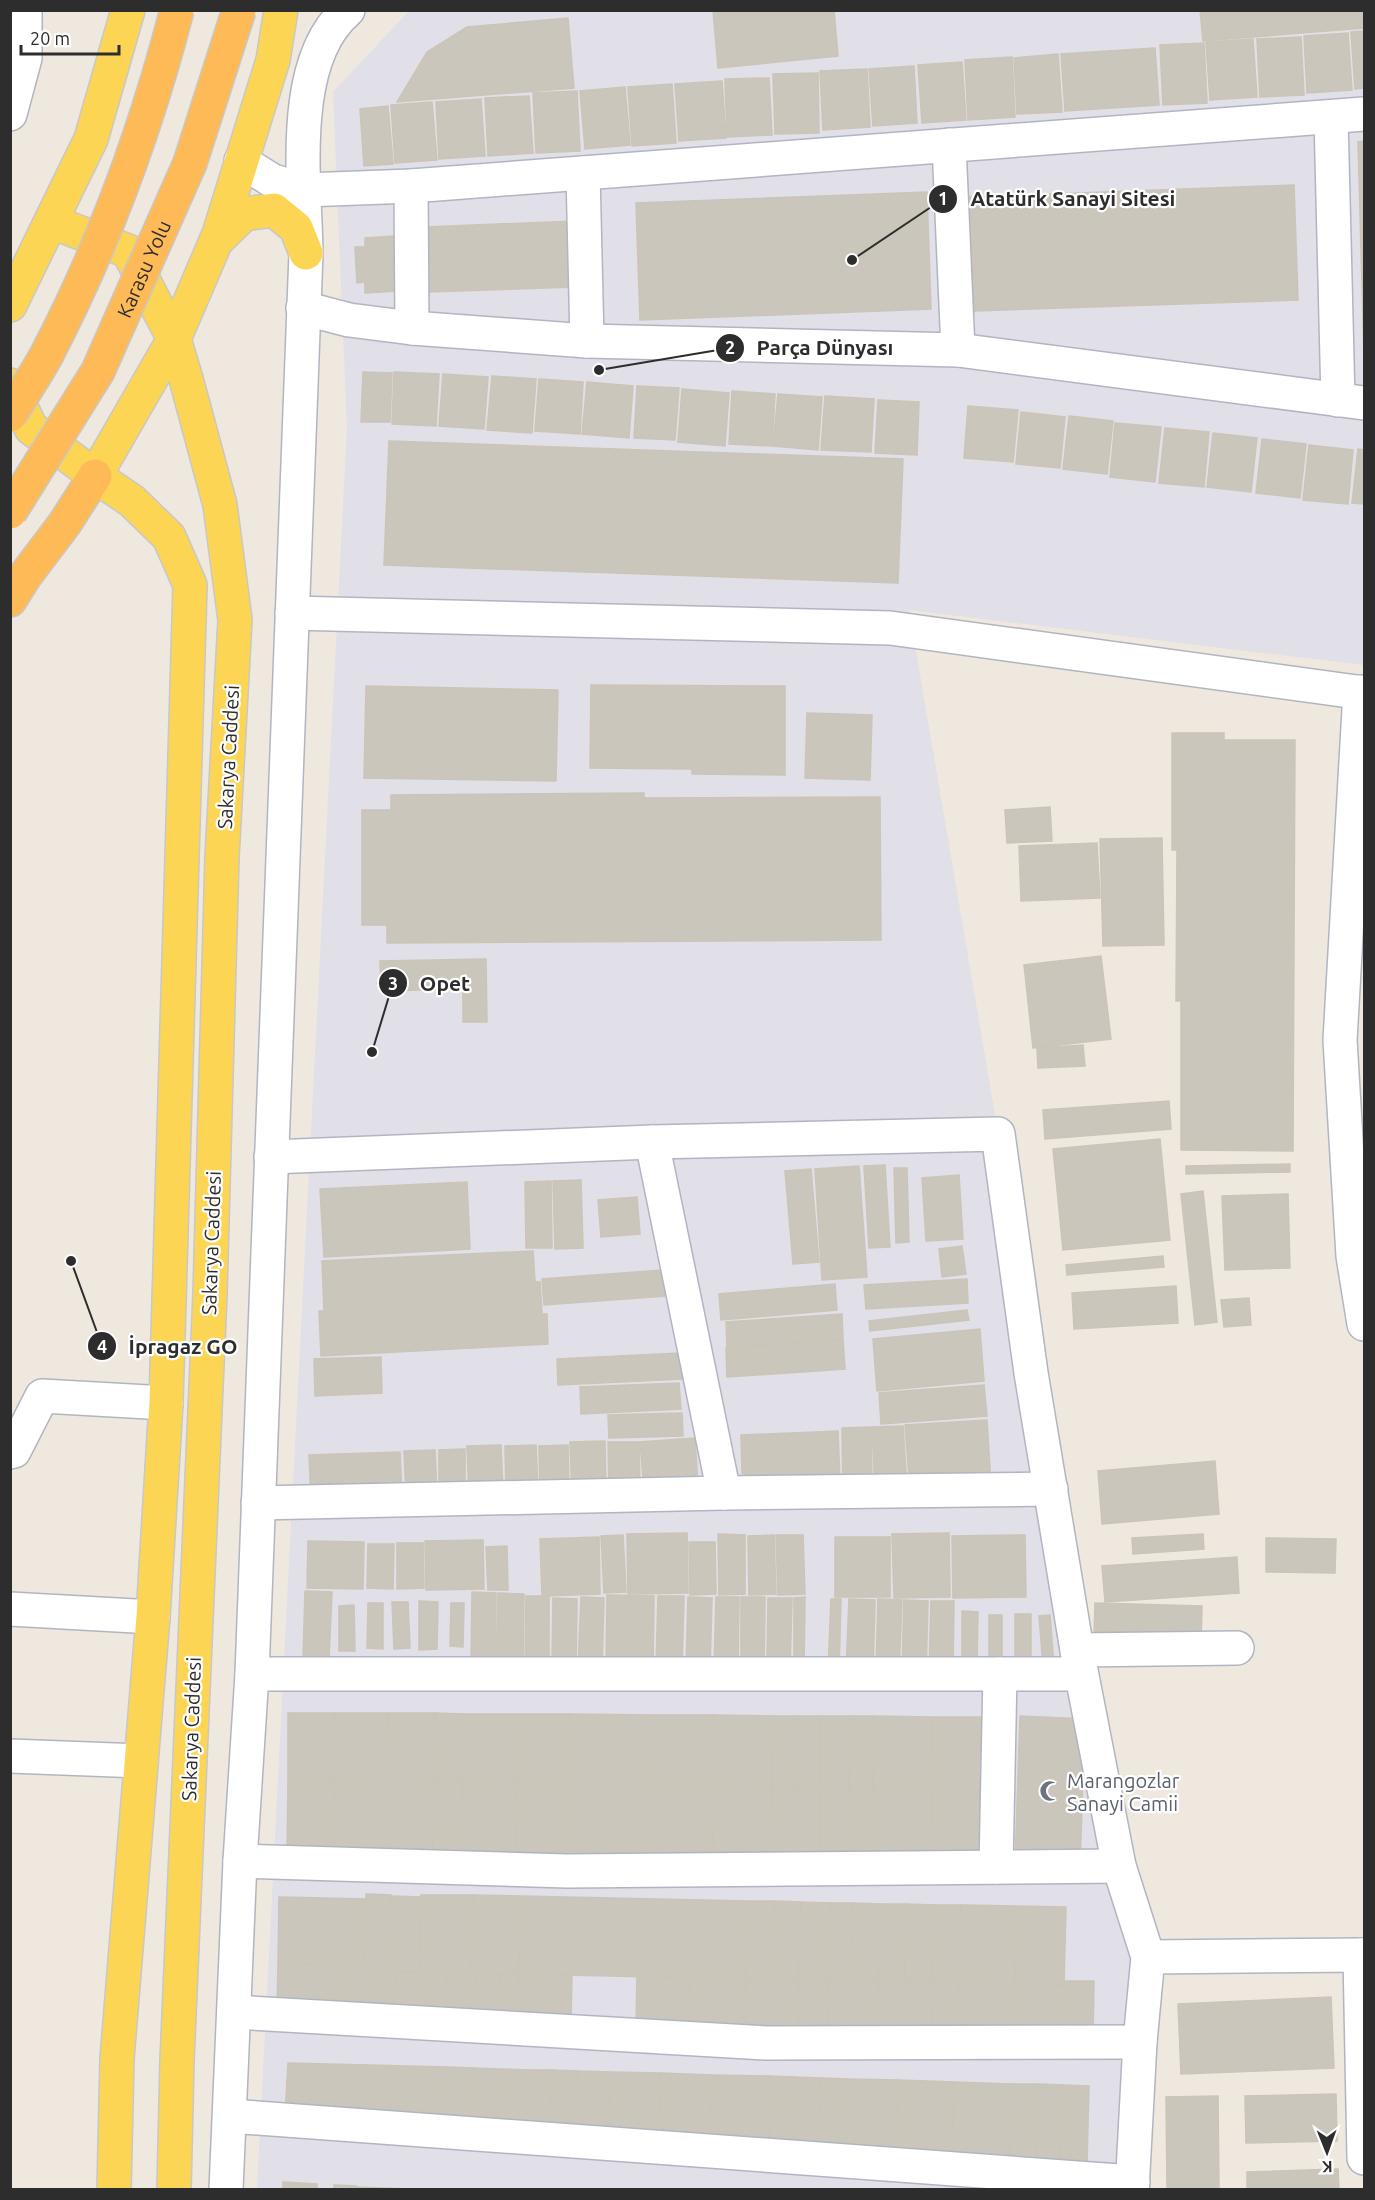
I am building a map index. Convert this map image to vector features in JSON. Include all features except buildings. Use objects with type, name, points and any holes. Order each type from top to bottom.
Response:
[{"type":"highway","points":[[10,415],[45,357],[98,249],[158,84],[177,10]]},
{"type":"highway","name":"Karasu Yolu","points":[[10,512],[98,370],[190,163],[239,10]]},
{"type":"highway","points":[[10,600],[65,523],[95,476]]},
{"type":"main road","points":[[10,304],[91,139],[128,10]]},
{"type":"main road","points":[[95,476],[174,339],[216,241],[273,60],[281,10]]},
{"type":"main road","points":[[216,241],[244,214],[274,210],[296,228],[306,253]]},
{"type":"main road","name":"Sakarya Caddesi","points":[[52,222],[129,251],[174,339],[220,505],[236,620],[222,857],[210,1294],[174,2190]]},
{"type":"main road","name":"Sakarya Caddesi","points":[[10,385],[32,428],[132,501],[169,537],[190,585],[166,1403],[153,1617],[117,2059],[114,2190]]},
{"type":"street","points":[[10,114],[25,58],[25,10]]},
{"type":"street","points":[[273,60],[299,10]]},
{"type":"street","points":[[226,2190],[240,1861],[252,1674],[306,253],[302,150],[309,86],[317,53],[338,20],[348,10]]},
{"type":"street","points":[[242,161],[273,181],[305,190],[411,186],[1365,114]]},
{"type":"street","points":[[303,309],[349,320],[412,328],[587,341],[958,350],[1351,401],[1331,117]]},
{"type":"street","points":[[949,146],[958,350]]},
{"type":"street","points":[[583,173],[587,341]]},
{"type":"street","points":[[411,186],[412,328]]},
{"type":"street","points":[[292,613],[890,628],[1362,692],[1352,1040],[1353,1256],[1365,1324]]},
{"type":"street","points":[[230,2116],[1132,2186],[1140,2042],[1148,1957],[1119,1866],[1079,1662],[1031,1373],[998,1134],[652,1142],[271,1157]]},
{"type":"street","points":[[652,1142],[724,1493]]},
{"type":"street","points":[[10,1452],[14,1451],[42,1396],[166,1403]]},
{"type":"street","points":[[258,1503],[1051,1489]]},
{"type":"street","points":[[10,1609],[153,1617]]},
{"type":"street","points":[[252,1674],[1000,1674],[1079,1662],[1237,1648]]},
{"type":"street","points":[[996,1867],[1000,1674]]},
{"type":"street","points":[[10,1756],[141,1761]]},
{"type":"street","points":[[240,1861],[567,1871],[1119,1866]]},
{"type":"street","points":[[1148,1957],[1362,1955],[1365,2158]]},
{"type":"street","points":[[234,2012],[766,2043],[1140,2042]]},
{"type":"shaded area","points":[[409,11],[1364,11],[1364,665],[909,610],[1137,1948],[1121,2189],[257,2190],[347,428],[333,92]]},
{"type":"place","name":"Atatürk Sanayi Sitesi","points":[[852,260]]},
{"type":"place","name":"Parça Dünyası","points":[[599,370]]},
{"type":"place","name":"Opet","points":[[372,1052]]},
{"type":"place","name":"İpragaz GO","points":[[71,1261]]},
{"type":"place","name":"Marangozlar Sanayi Camii","points":[[1050,1791]]}]
